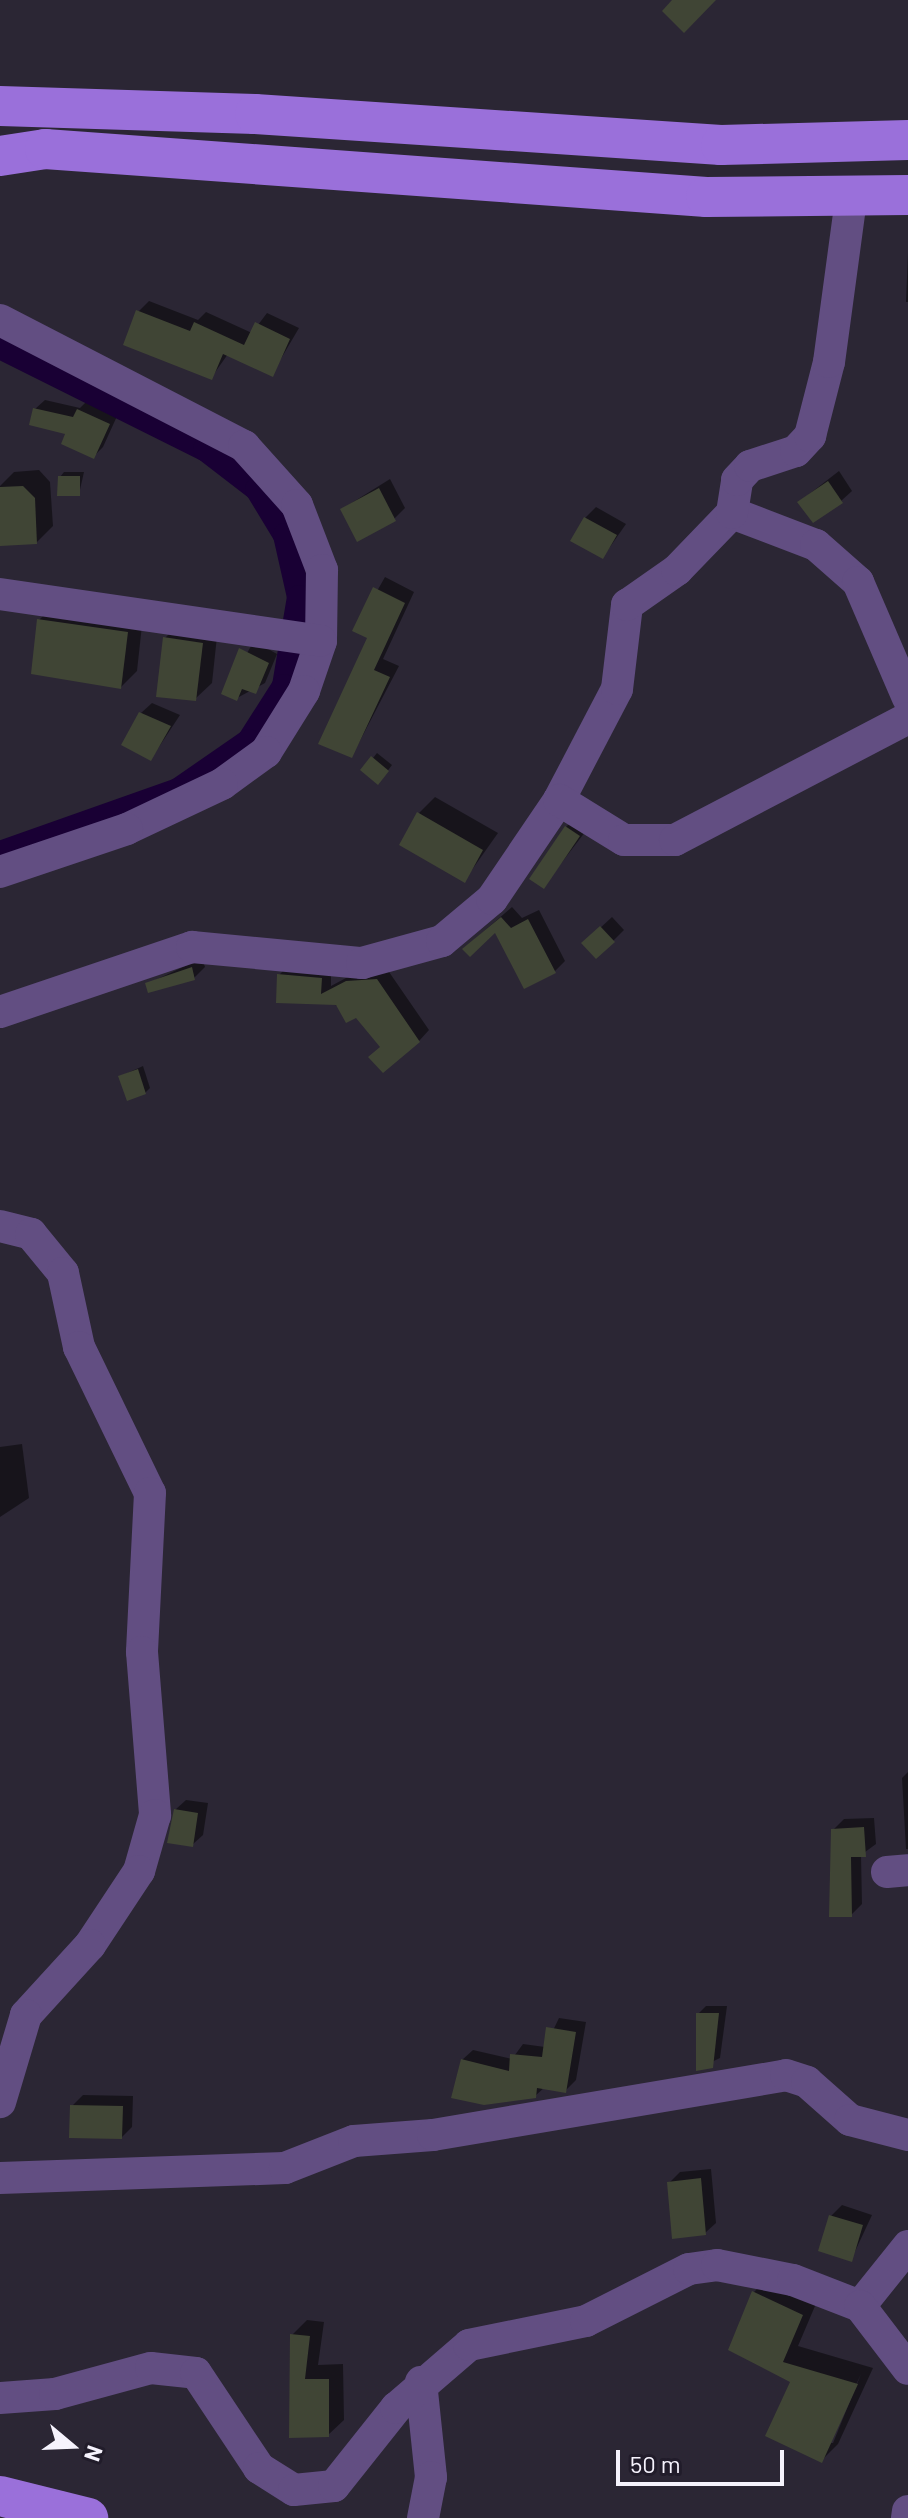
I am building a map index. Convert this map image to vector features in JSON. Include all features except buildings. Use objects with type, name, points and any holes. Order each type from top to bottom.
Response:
[{"type":"main road","points":[[0,106],[255,114],[721,145],[908,140]]},
{"type":"main road","points":[[0,156],[45,149],[706,197],[851,199],[908,195]]},
{"type":"main road","points":[[0,2496],[88,2518]]},
{"type":"street","points":[[0,1012],[192,947],[362,963],[442,941],[492,899],[559,800],[617,689],[627,605],[677,570],[732,513],[737,480],[750,466],[796,451],[810,436],[829,362],[851,199]]},
{"type":"street","points":[[0,320],[244,446],[297,505],[322,570],[306,638],[304,691],[266,752],[222,784],[127,829],[0,872]]},
{"type":"street","points":[[732,513],[816,545],[858,582],[908,698]]},
{"type":"street","points":[[0,594],[306,638]]},
{"type":"street","points":[[559,800],[624,840],[675,840],[908,718]]},
{"type":"street","points":[[0,1226],[31,1234],[63,1273],[79,1347],[150,1493],[142,1652],[155,1815],[139,1871],[90,1945],[26,2015],[0,2102]]},
{"type":"street","points":[[0,2178],[285,2168],[354,2141],[433,2135],[786,2075],[807,2082],[850,2120],[908,2135]]},
{"type":"street","points":[[860,2306],[908,2246]]},
{"type":"street","points":[[0,2398],[55,2394],[151,2368],[196,2373],[259,2468],[294,2490],[334,2486],[421,2382],[469,2345],[586,2321],[689,2269],[717,2265],[793,2280],[860,2306],[908,2369]]},
{"type":"street","points":[[421,2382],[431,2477],[423,2518]]},
{"type":"street","points":[[907,2518],[908,2511]]},
{"type":"waterway","points":[[0,347],[205,449],[257,489],[285,535],[299,597],[284,686],[249,741],[178,790],[0,853]]}]
